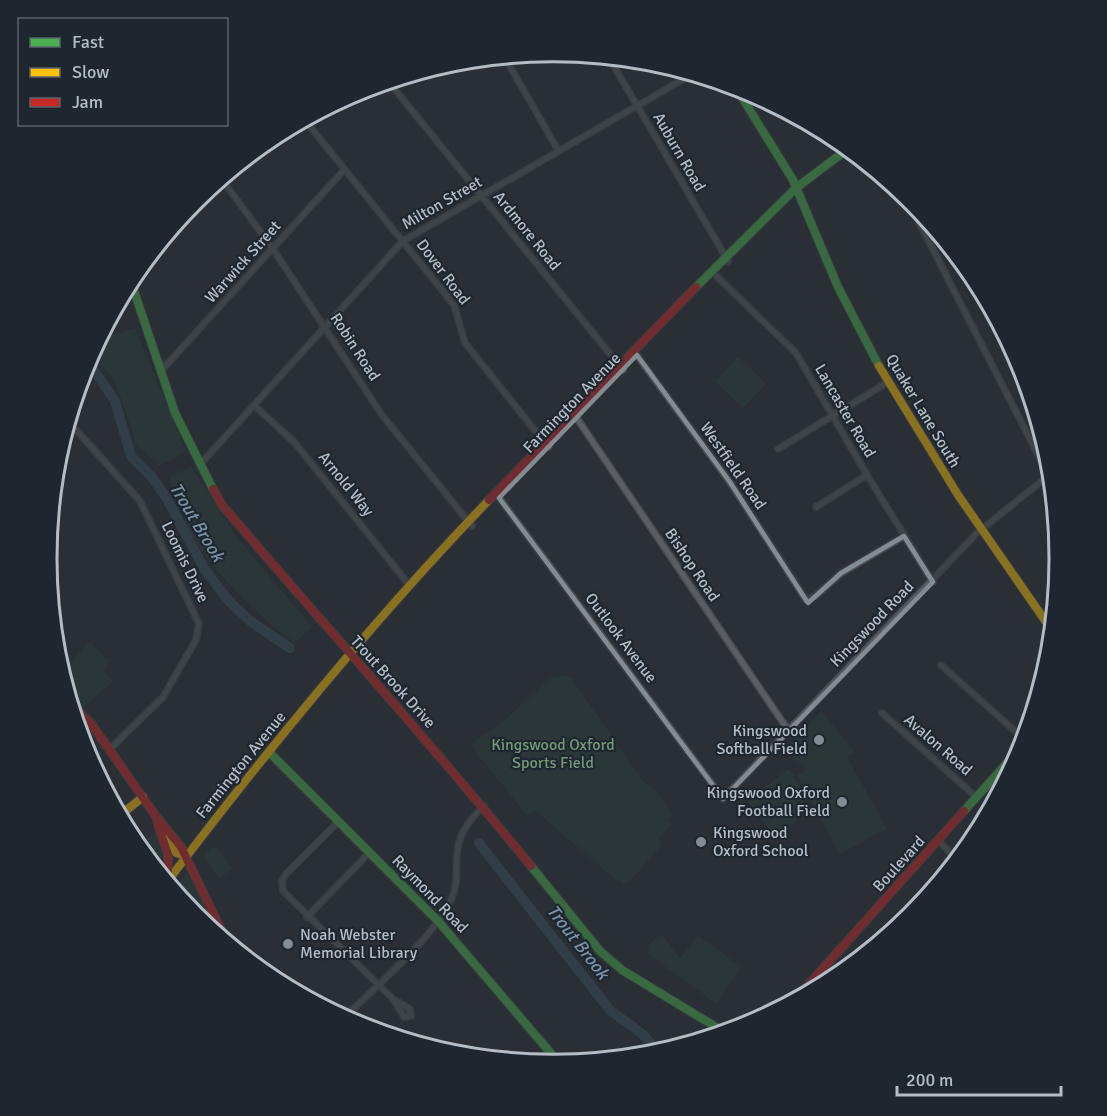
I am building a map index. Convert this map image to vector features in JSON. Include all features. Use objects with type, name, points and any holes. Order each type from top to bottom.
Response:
[{"type":"main road","name":"Quaker Lane South","points":[[743,99],[784,164],[838,287],[888,382],[928,448],[1046,622]]},
{"type":"main road","name":"Farmington Avenue","points":[[822,167],[827,159],[837,151]]},
{"type":"main road","name":"Farmington Avenue","points":[[173,877],[186,856],[269,752],[410,586],[416,576],[457,538],[796,188],[841,154]]},
{"type":"main road","name":"Trout Brook Drive","points":[[134,293],[160,372],[198,462],[230,516],[484,806],[576,924],[610,961],[716,1027]]},
{"type":"main road","points":[[82,716],[110,749],[186,856],[219,924]]},
{"type":"main road","name":"Raymond Road","points":[[269,752],[438,921],[549,1052]]},
{"type":"main road","name":"Boulevard","points":[[808,984],[1005,764]]},
{"type":"main road","points":[[127,810],[143,798]]},
{"type":"main road","points":[[155,815],[168,855],[169,871]]},
{"type":"street","points":[[509,64],[558,150]]},
{"type":"street","name":"Auburn Road","points":[[613,66],[726,259]]},
{"type":"street","name":"Milton Street","points":[[198,462],[205,459],[403,241],[684,79]]},
{"type":"street","name":"Ardmore Road","points":[[394,88],[621,368]]},
{"type":"street","name":"Dover Road","points":[[309,126],[458,310],[465,343],[547,445]]},
{"type":"street","name":"Warwick Street","points":[[160,372],[344,170]]},
{"type":"street","name":"Robin Road","points":[[226,185],[273,249],[382,415],[470,524]]},
{"type":"street","points":[[919,222],[1040,460]]},
{"type":"street","name":"Lancaster Road","points":[[713,273],[796,353],[933,582]]},
{"type":"street","name":"Westfield Road","points":[[636,353],[730,482],[806,599],[815,596],[840,573],[904,536]]},
{"type":"street","points":[[777,449],[888,382]]},
{"type":"street","name":"Arnold Way","points":[[254,405],[295,443],[410,586]]},
{"type":"street","name":"Bishop Road","points":[[575,416],[788,730]]},
{"type":"street","name":"Loomis Drive","points":[[74,428],[140,501],[199,624],[196,640],[164,697],[110,749]]},
{"type":"street","points":[[816,507],[867,475]]},
{"type":"street","name":"Kingswood Road","points":[[723,799],[982,529],[1043,480]]},
{"type":"street","name":"Outlook Avenue","points":[[498,496],[723,799]]},
{"type":"street","points":[[941,665],[1018,734]]},
{"type":"street","name":"Avalon Road","points":[[882,713],[976,797]]},
{"type":"street","points":[[351,1011],[438,921],[453,895],[455,857],[460,836],[468,822],[484,806]]},
{"type":"street","points":[[339,821],[282,881],[284,894],[393,999]]},
{"type":"street","points":[[938,840],[951,854]]},
{"type":"street","points":[[307,917],[370,852]]},
{"type":"highlighted area","points":[[637,355],[730,482],[808,603],[841,573],[904,536],[933,582],[723,799],[499,498]]},
{"type":"green space","points":[[135,328],[186,452],[159,466],[137,446],[115,381],[98,361],[109,336]]},
{"type":"green space","points":[[738,357],[766,384],[743,408],[715,381]]},
{"type":"green space","points":[[191,467],[236,536],[312,627],[295,642],[253,608],[222,576],[198,546],[169,477]]},
{"type":"green space","points":[[90,642],[109,661],[104,670],[113,681],[83,708],[79,703],[69,664]]},
{"type":"green space","name":"Kingswood Oxford Sports Field","points":[[563,675],[571,678],[644,782],[654,788],[673,814],[668,819],[672,825],[659,838],[661,846],[628,883],[622,883],[619,879],[617,881],[536,811],[527,815],[470,745],[506,719],[551,678]]},
{"type":"green space","name":"Kingswood Oxford Football Field","points":[[821,711],[854,751],[847,757],[887,829],[840,854],[797,775],[808,769],[784,751]]},
{"type":"green space","points":[[789,769],[801,790],[803,807],[795,823],[776,838],[747,800]]},
{"type":"green space","points":[[156,833],[163,849],[161,862],[160,860],[145,840]]},
{"type":"green space","points":[[217,847],[232,868],[219,879],[204,856],[211,848]]},
{"type":"green space","points":[[187,872],[210,916],[202,909],[178,883]]},
{"type":"green space","points":[[662,934],[680,959],[698,935],[741,967],[717,1004],[648,954],[649,944]]},
{"type":"waterway","name":"Trout Brook","points":[[94,370],[115,401],[131,456],[151,476],[166,497],[205,570],[229,601],[250,621],[290,648]]},
{"type":"waterway","name":"Trout Brook","points":[[479,843],[609,1009],[641,1033],[651,1045]]},
{"type":"traffic: fast","points":[[743,99],[793,180],[838,287],[879,366]]},
{"type":"traffic: fast","points":[[696,287],[796,188],[841,154]]},
{"type":"traffic: fast","points":[[135,293],[175,413],[213,489]]},
{"type":"traffic: fast","points":[[269,752],[438,921],[551,1054]]},
{"type":"traffic: fast","points":[[964,811],[1004,766]]},
{"type":"traffic: fast","points":[[531,866],[600,951],[622,970],[716,1027]]},
{"type":"traffic: slow","points":[[879,366],[958,495],[1046,622]]},
{"type":"traffic: slow","points":[[172,875],[322,686],[446,545],[489,500]]},
{"type":"traffic: slow","points":[[126,810],[143,797]]},
{"type":"traffic: slow","points":[[169,837],[176,853],[186,856]]},
{"type":"traffic: jam","points":[[489,500],[696,287]]},
{"type":"traffic: jam","points":[[213,489],[222,505],[531,866]]},
{"type":"traffic: jam","points":[[82,715],[181,847],[218,924]]},
{"type":"traffic: jam","points":[[810,983],[964,811]]},
{"type":"traffic: jam","points":[[157,821],[168,855],[168,870]]},
{"type":"place","name":"Kingswood Softball Field","points":[[819,740]]},
{"type":"place","name":"Kingswood Oxford Football Field","points":[[842,802]]},
{"type":"place","name":"Kingswood Oxford School","points":[[701,842]]},
{"type":"place","name":"Noah Webster Memorial Library","points":[[288,944]]}]
